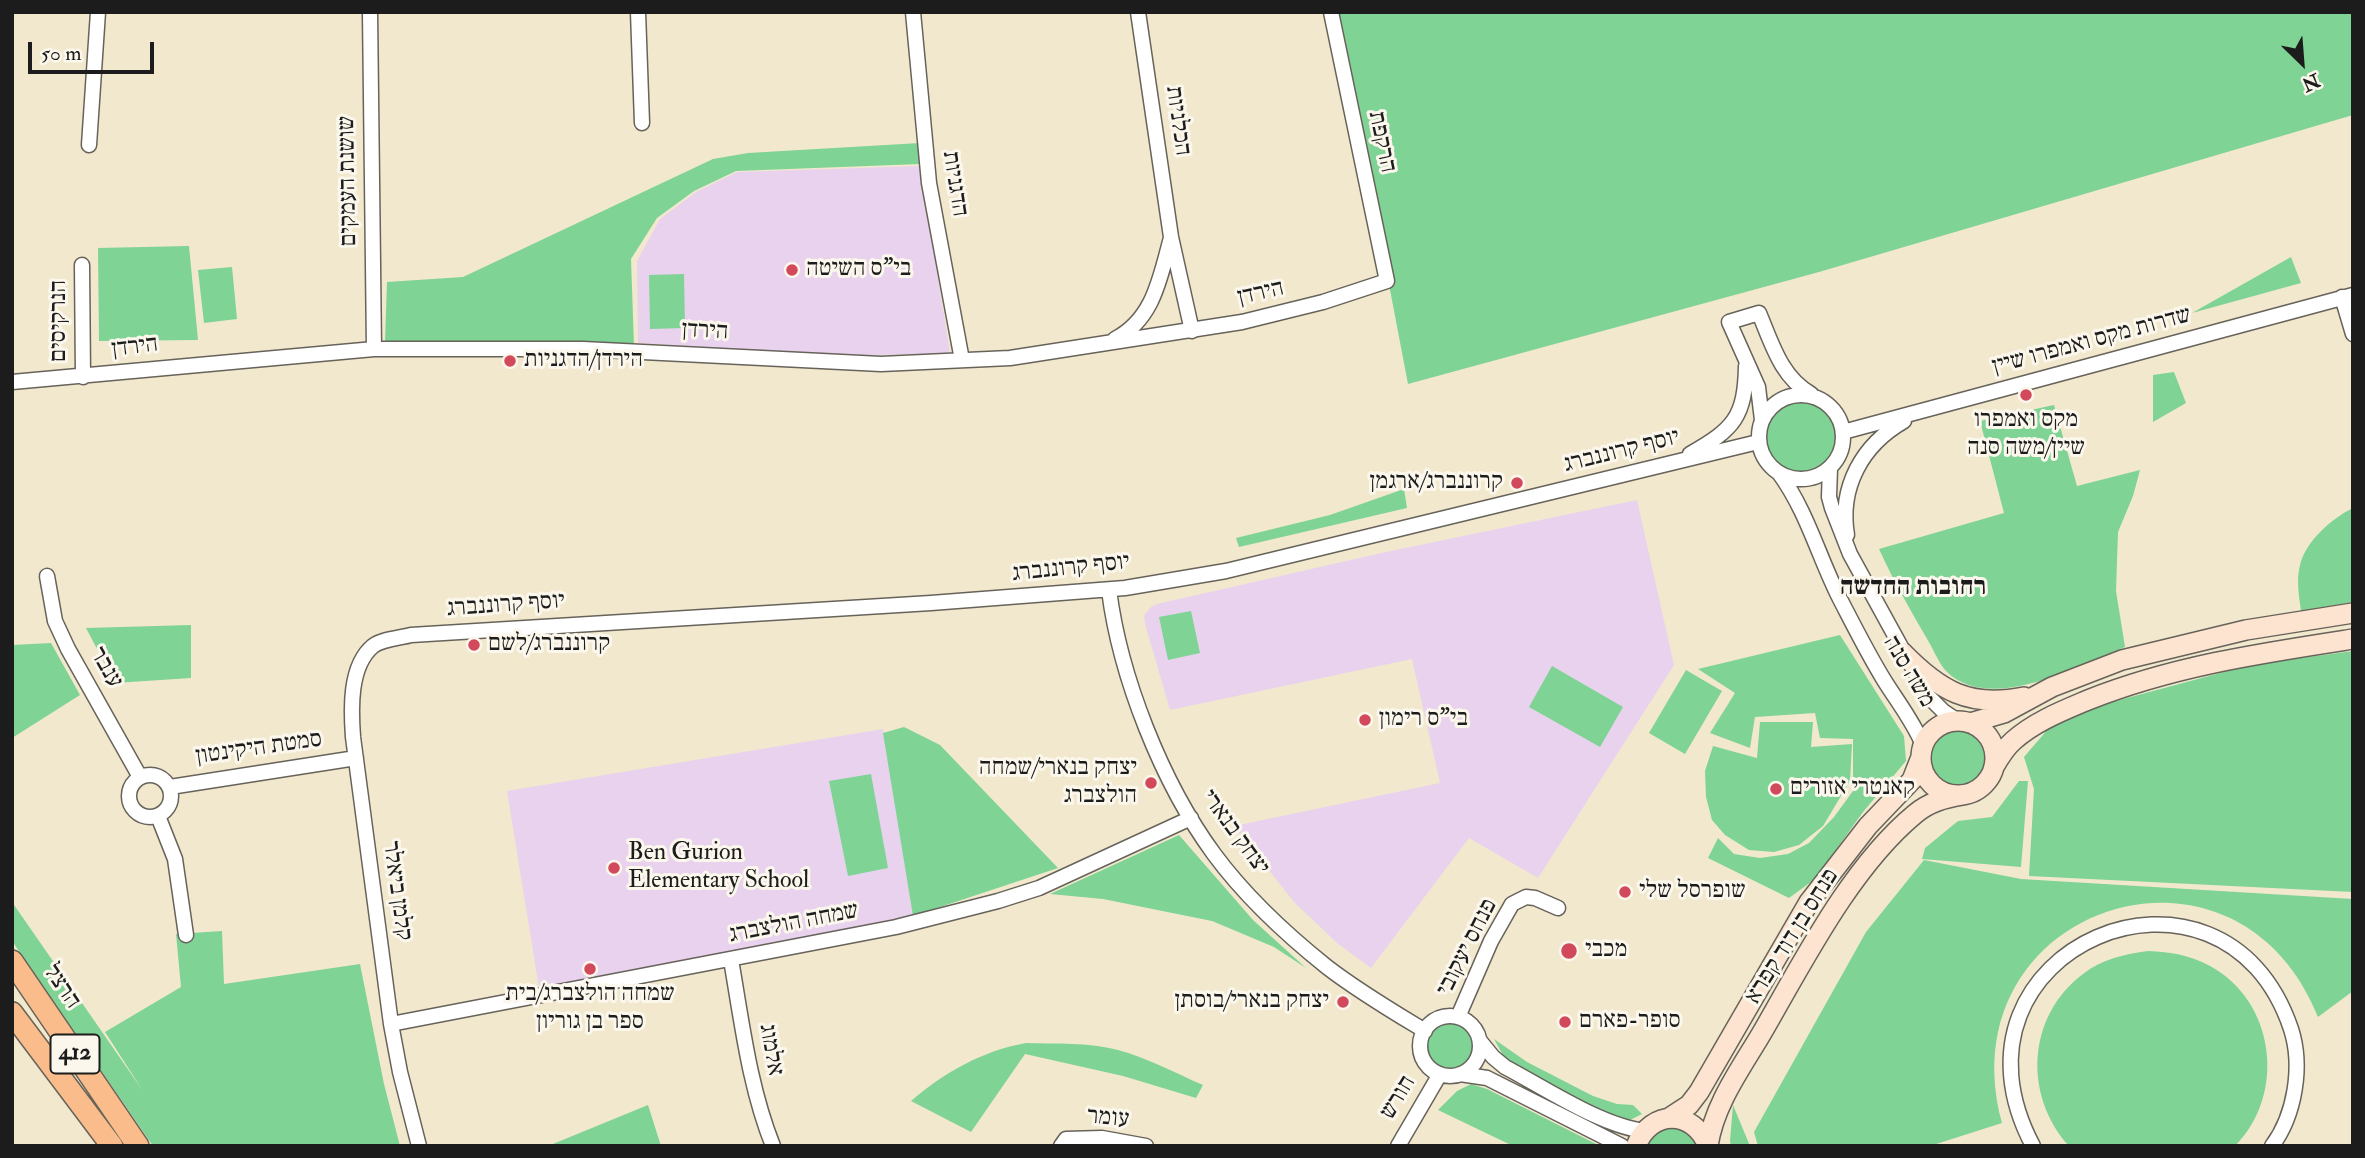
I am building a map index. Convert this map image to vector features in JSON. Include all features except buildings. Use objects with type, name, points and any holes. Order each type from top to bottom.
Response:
[{"type":"main road","points":[[1902,652],[1926,677],[1944,688],[1973,698],[2006,699],[2023,697],[2104,665],[2151,652],[2246,630],[2353,613]]},
{"type":"main road","points":[[2052,687],[2004,713],[1937,727],[1922,751],[1923,770],[1929,781],[1938,790],[1963,795],[1983,785],[2011,742],[2031,727],[2111,691],[2175,671],[2242,656],[2353,639]]},
{"type":"main road","points":[[1964,722],[1988,735],[1993,745],[1994,767]]},
{"type":"main road","name":"פנחס בן דוד קפרא","points":[[1640,1138],[1658,1121],[1669,1118],[1689,1105],[1699,1092],[1809,902],[1867,826],[1912,780],[1922,751]]},
{"type":"main road","name":"פנחס בן דוד קפרא","points":[[1708,1146],[1710,1132],[1726,1095],[1813,944],[1852,886],[1889,839],[1917,812],[1929,804],[1963,795]]},
{"type":"main road","name":"הרצל","points":[[12,961],[138,1146]]},
{"type":"main road","name":"412","points":[[12,1013],[112,1146]]},
{"type":"main road","points":[[1669,1118],[1689,1122],[1698,1128],[1708,1146]]},
{"type":"street","points":[[89,145],[98,12]]},
{"type":"street","name":"שושנת העמקים","points":[[370,12],[374,349]]},
{"type":"street","points":[[638,12],[642,123]]},
{"type":"street","name":"הדגניות","points":[[913,12],[929,183],[962,360]]},
{"type":"street","name":"הכלניות","points":[[1138,12],[1171,237],[1192,331]]},
{"type":"street","name":"הרקפת","points":[[1331,12],[1387,281]]},
{"type":"street","name":"הכלניות","points":[[1108,343],[1133,327],[1147,310],[1155,293],[1171,237]]},
{"type":"street","name":"הנרקיסים","points":[[82,265],[83,377]]},
{"type":"street","name":"הירדן","points":[[12,382],[374,349],[583,349],[881,364],[1010,358],[1242,322],[1323,302],[1387,281]]},
{"type":"street","points":[[2347,296],[2353,334]]},
{"type":"street","name":"שדרות מקס ואמפרו שיין","points":[[1843,432],[2347,296]]},
{"type":"street","points":[[1759,313],[1787,374],[1800,388],[1818,398],[1830,406],[1839,418],[1843,432],[1838,457],[1830,468],[1819,475],[1805,479],[1779,474],[1769,465],[1758,442],[1762,420],[1758,387],[1729,322],[1759,313]]},
{"type":"street","points":[[1657,467],[1691,454],[1709,443],[1736,419],[1746,392],[1746,361]]},
{"type":"street","points":[[1762,420],[1779,400],[1805,395],[1818,398]]},
{"type":"street","points":[[1850,554],[1846,506],[1854,471],[1871,446],[1886,432],[1930,409]]},
{"type":"street","name":"יוסף קרוננברג","points":[[374,645],[411,635],[1109,590],[1226,571],[1758,442]]},
{"type":"street","name":"משה סנה","points":[[1830,468],[1829,497],[1850,554],[1928,695],[1943,711],[1964,722]]},
{"type":"street","name":"משה סנה","points":[[1779,474],[1795,496],[1823,566],[1846,610],[1883,678],[1917,730],[1922,751]]},
{"type":"street","name":"ענבר","points":[[47,576],[55,621],[140,777]]},
{"type":"street","name":"יצחק בנארי","points":[[1109,590],[1114,629],[1131,686],[1154,743],[1191,818],[1227,871],[1312,955],[1354,987],[1425,1031]]},
{"type":"street","name":"קלמן ביאלר","points":[[374,645],[362,662],[354,685],[351,713],[391,1024],[419,1146]]},
{"type":"street","name":"סמטת היקינטון","points":[[170,787],[356,758]]},
{"type":"street","points":[[154,775],[166,781],[170,787],[169,807],[158,816],[144,817],[138,814],[129,802],[130,789],[140,777],[154,775]]},
{"type":"street","points":[[158,816],[175,859],[186,934]]},
{"type":"street","name":"שמחה הולצברג","points":[[391,1024],[896,927],[998,901],[1039,888],[1191,818]]},
{"type":"street","name":"פנחס יעקובי","points":[[1458,1017],[1491,941],[1512,904],[1526,897],[1558,908]]},
{"type":"street","points":[[2033,1146],[2020,1122],[2012,1095],[2009,1068],[2012,1040],[2020,1014],[2033,989],[2072,949],[2109,932],[2150,924],[2178,926],[2205,933],[2230,946],[2261,973],[2284,1008],[2292,1034],[2296,1062],[2295,1089],[2288,1115],[2272,1146]]},
{"type":"street","name":"אלמוג","points":[[731,960],[753,1085],[761,1118],[773,1146]]},
{"type":"street","points":[[1622,1146],[1487,1078],[1440,1074],[1431,1069],[1421,1052],[1425,1031],[1431,1023],[1441,1018],[1458,1017],[1472,1025],[1480,1041],[1505,1067],[1605,1120],[1625,1127],[1640,1138]]},
{"type":"street","points":[[1460,1074],[1476,1062],[1480,1041]]},
{"type":"street","name":"חורש","points":[[1398,1146],[1440,1074]]},
{"type":"street","name":"עומר","points":[[1064,1142],[1102,1138],[1146,1146]]},
{"type":"shaded area","points":[[920,166],[950,353],[843,356],[638,343],[637,261],[660,219],[696,192],[737,172]]},
{"type":"shaded area","points":[[1637,500],[1674,665],[1538,878],[1469,838],[1371,968],[1337,943],[1294,902],[1234,826],[1440,783],[1412,659],[1170,710],[1144,616],[1157,604],[1386,552]]},
{"type":"shaded area","points":[[883,729],[915,925],[539,988],[507,791]]},
{"type":"green space","points":[[1337,12],[2353,12],[2353,115],[1819,272],[1408,384]]},
{"type":"green space","points":[[920,143],[920,164],[736,171],[694,191],[657,218],[631,259],[634,346],[385,342],[387,282],[463,277],[713,159],[748,153]]},
{"type":"green space","points":[[189,246],[198,340],[99,341],[98,248]]},
{"type":"green space","points":[[2291,257],[2301,283],[2192,313]]},
{"type":"green space","points":[[232,267],[237,319],[204,323],[198,270]]},
{"type":"green space","points":[[684,274],[685,328],[650,329],[649,275]]},
{"type":"green space","points":[[2174,372],[2186,403],[2153,422],[2153,375]]},
{"type":"green space","points":[[1801,402],[1826,412],[1836,437],[1826,462],[1801,472],[1776,462],[1766,437],[1776,412]]},
{"type":"green space","points":[[2054,405],[2077,486],[2140,470],[2118,532],[2116,591],[2125,647],[2060,674],[2011,688],[1965,684],[1942,666],[1879,549],[2004,513],[1980,421]]},
{"type":"green space","points":[[1404,489],[1407,508],[1239,547],[1236,538],[1330,515]]},
{"type":"green space","points":[[2353,508],[2353,602],[2301,611],[2298,576],[2303,556],[2321,532],[2336,518]]},
{"type":"green space","points":[[1191,611],[1200,653],[1168,660],[1159,617]]},
{"type":"green space","points":[[191,625],[191,678],[115,683],[86,628]]},
{"type":"green space","points":[[1840,635],[1904,736],[1906,761],[1863,812],[1815,879],[1789,898],[1708,858],[1718,838],[1734,854],[1760,858],[1788,854],[1809,843],[1834,817],[1853,791],[1853,739],[1820,738],[1815,713],[1755,717],[1750,748],[1710,733],[1735,693],[1698,669]]},
{"type":"green space","points":[[51,643],[80,695],[12,738],[12,645]]},
{"type":"green space","points":[[2353,651],[2353,892],[2029,876],[2034,789],[2024,757],[2054,722],[2112,702],[2250,665]]},
{"type":"green space","points":[[1552,666],[1623,707],[1600,747],[1529,707]]},
{"type":"green space","points":[[1686,670],[1722,691],[1685,754],[1649,733]]},
{"type":"green space","name":"קאנטרי אזורים","points":[[1760,722],[1813,722],[1811,747],[1852,744],[1850,781],[1823,826],[1799,845],[1774,852],[1749,850],[1725,835],[1712,820],[1706,797],[1705,771],[1713,746],[1757,758]]},
{"type":"green space","points":[[904,727],[940,745],[1058,868],[913,916],[883,733]]},
{"type":"green space","points":[[1958,731],[1977,739],[1985,758],[1977,777],[1958,785],[1939,777],[1931,758],[1939,739]]},
{"type":"green space","points":[[871,774],[888,868],[848,876],[829,781]]},
{"type":"green space","points":[[2019,781],[2028,781],[2021,867],[1922,859],[1925,848],[1958,821],[1992,817]]},
{"type":"green space","points":[[1179,835],[1253,920],[1306,968],[1274,947],[1212,921],[1103,899],[1050,894]]},
{"type":"green space","points":[[1924,860],[2021,879],[2353,899],[2353,991],[2318,1017],[2278,953],[2225,916],[2166,903],[2107,912],[2055,940],[2015,987],[1996,1048],[2002,1123],[1930,1146],[1758,1146],[1754,1132],[1866,932]]},
{"type":"green space","points":[[12,902],[143,1091],[105,1032],[181,987],[176,934],[222,931],[224,984],[360,964],[384,1084],[400,1146],[153,1146],[12,941]]},
{"type":"green space","points":[[2148,951],[2180,955],[2210,966],[2232,982],[2249,1002],[2260,1025],[2266,1050],[2267,1075],[2262,1101],[2252,1125],[2235,1146],[2069,1146],[2054,1126],[2044,1104],[2038,1080],[2042,1033],[2051,1011],[2064,991],[2098,965],[2114,958]]},
{"type":"green space","points":[[1450,1022],[1467,1029],[1474,1046],[1467,1063],[1450,1070],[1433,1063],[1426,1046],[1433,1029]]},
{"type":"green space","points":[[1494,1039],[1527,1062],[1593,1096],[1617,1104],[1633,1105],[1642,1114],[1619,1122],[1516,1069],[1504,1057]]},
{"type":"green space","points":[[1026,1043],[1107,1047],[1151,1061],[1203,1085],[1196,1098],[1123,1076],[1025,1054],[971,1132],[911,1101],[965,1064],[994,1051]]},
{"type":"green space","points":[[1471,1084],[1487,1089],[1600,1146],[1513,1146],[1438,1110],[1457,1091]]},
{"type":"green space","points":[[648,1105],[661,1146],[548,1146]]},
{"type":"green space","points":[[1733,1105],[1750,1146],[1731,1146]]},
{"type":"green space","points":[[1670,1127],[1681,1127],[1701,1146],[1647,1146],[1654,1135]]},
{"type":"place","name":"בי\"ס השיטה","points":[[792,270]]},
{"type":"place","name":"הירדן/הדגניות","points":[[510,361]]},
{"type":"place","name":"מקס ואמפרו שיין/משה סנה","points":[[2026,395]]},
{"type":"place","name":"קרוננברג/ארגמן","points":[[1517,483]]},
{"type":"place","name":"קרוננברג/לשם","points":[[474,645]]},
{"type":"place","name":"בי\"ס רימון","points":[[1365,720]]},
{"type":"place","name":"יצחק בנארי/שמחה הולצברג","points":[[1151,783]]},
{"type":"place","name":"קאנטרי אזורים","points":[[1776,789]]},
{"type":"place","name":"Ben Gurion Elementary School","points":[[614,868]]},
{"type":"place","name":"שופרסל שלי","points":[[1625,892]]},
{"type":"place","name":"מכבי","points":[[1569,951]]},
{"type":"place","name":"שמחה הולצברג/בית ספר בן גוריון","points":[[590,969]]},
{"type":"place","name":"יצחק בנארי/בוסתן","points":[[1343,1002]]},
{"type":"place","name":"סופר-פארם","points":[[1565,1022]]},
{"type":"district","name":"רחובות החדשה","points":[[1913,588]]}]
